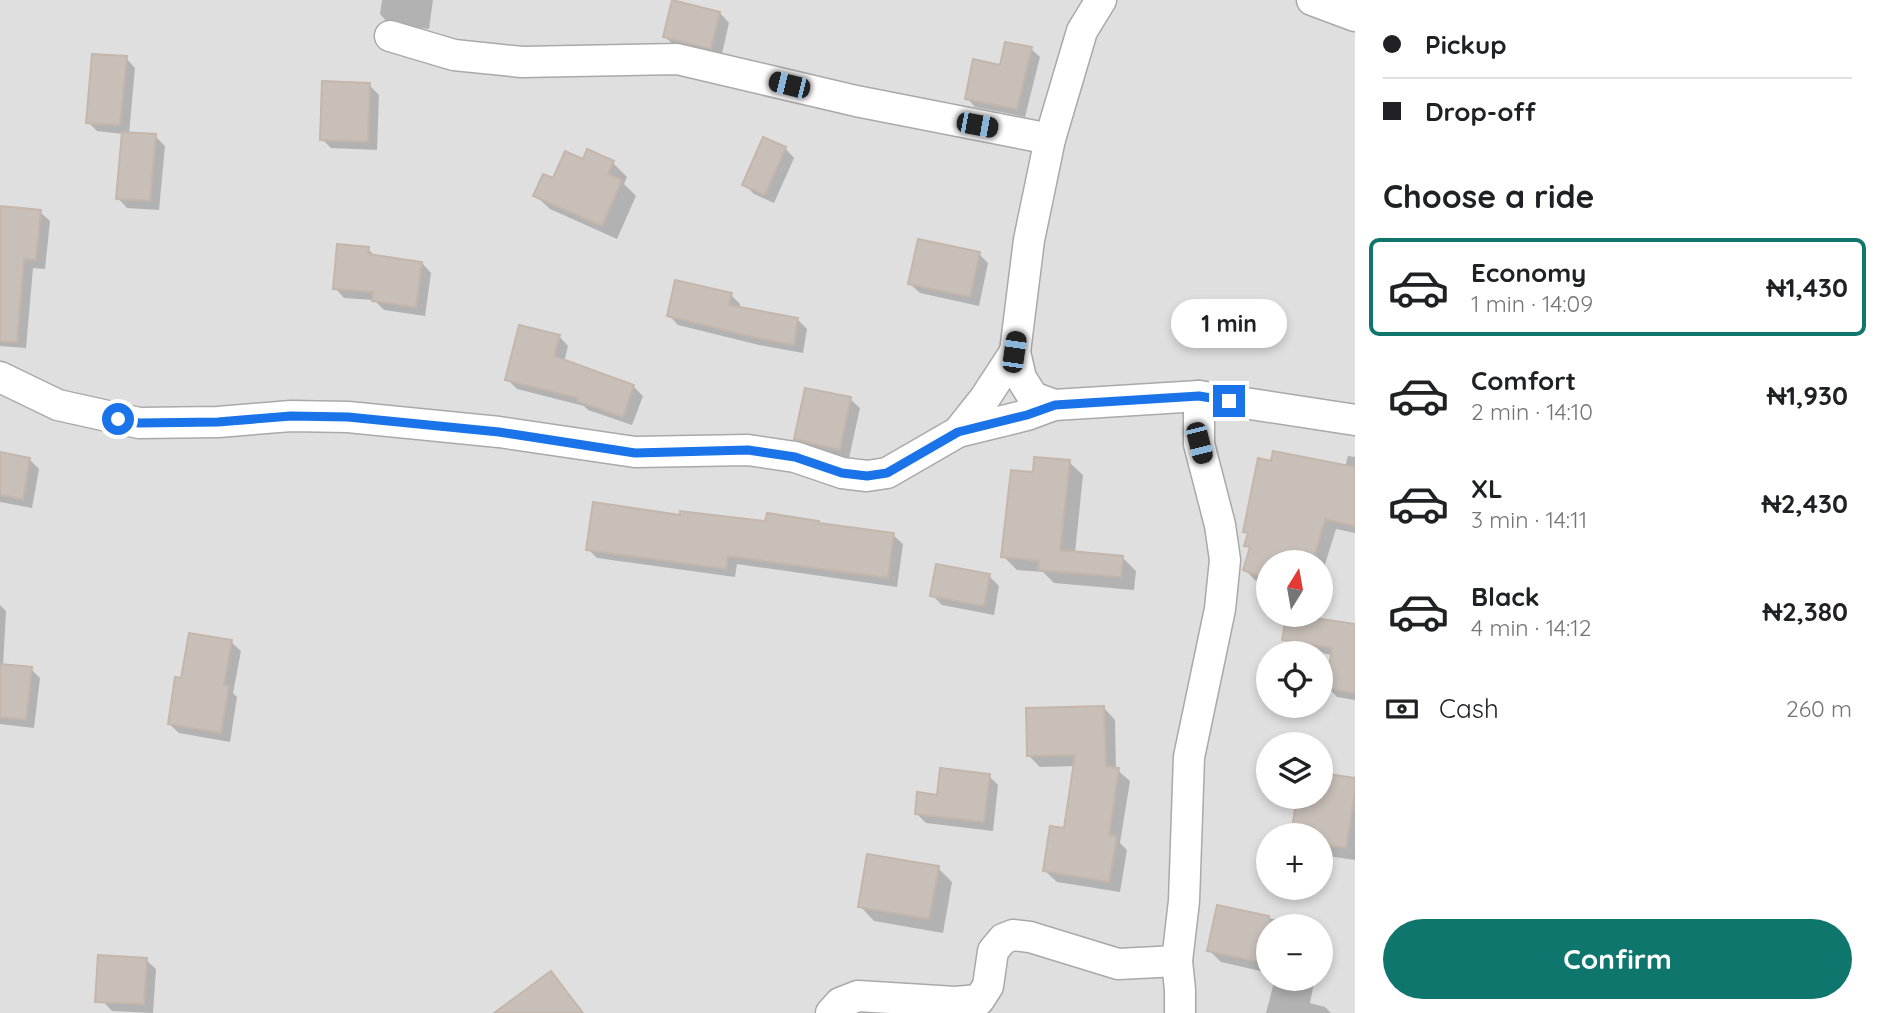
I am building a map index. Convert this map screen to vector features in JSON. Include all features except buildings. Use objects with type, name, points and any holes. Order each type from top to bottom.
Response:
[{"type":"street","points":[[1055,405],[1033,397],[1021,378],[1014,352],[1029,240],[1050,139],[1082,31],[1101,0]]},
{"type":"street","points":[[1312,0],[1355,16]]},
{"type":"street","points":[[390,36],[454,55],[522,62],[677,59],[856,102],[1050,139]]},
{"type":"street","points":[[958,432],[985,398],[1014,352]]},
{"type":"street","points":[[0,377],[58,405],[139,423],[218,422],[291,416],[348,417],[499,432],[635,453],[748,450],[795,457],[842,473],[867,476],[887,473],[958,432],[1027,415],[1055,405],[1199,396],[1355,420]]},
{"type":"street","points":[[1180,1013],[1177,961],[1184,901],[1189,757],[1220,609],[1225,559],[1220,525],[1199,443],[1199,396]]},
{"type":"street","points":[[831,1013],[840,1003],[858,996],[955,1002],[979,1000],[988,986],[992,951],[1003,939],[1013,935],[1030,937],[1118,964],[1177,961]]},
{"type":"shaded area","points":[[0,0],[1355,0],[1355,1013],[0,1013]]},
{"type":"route","points":[[118,419],[139,423],[218,422],[291,416],[348,417],[499,432],[635,453],[748,450],[795,457],[842,473],[867,476],[887,473],[958,432],[1027,415],[1055,405],[1199,396],[1229,401]]}]
